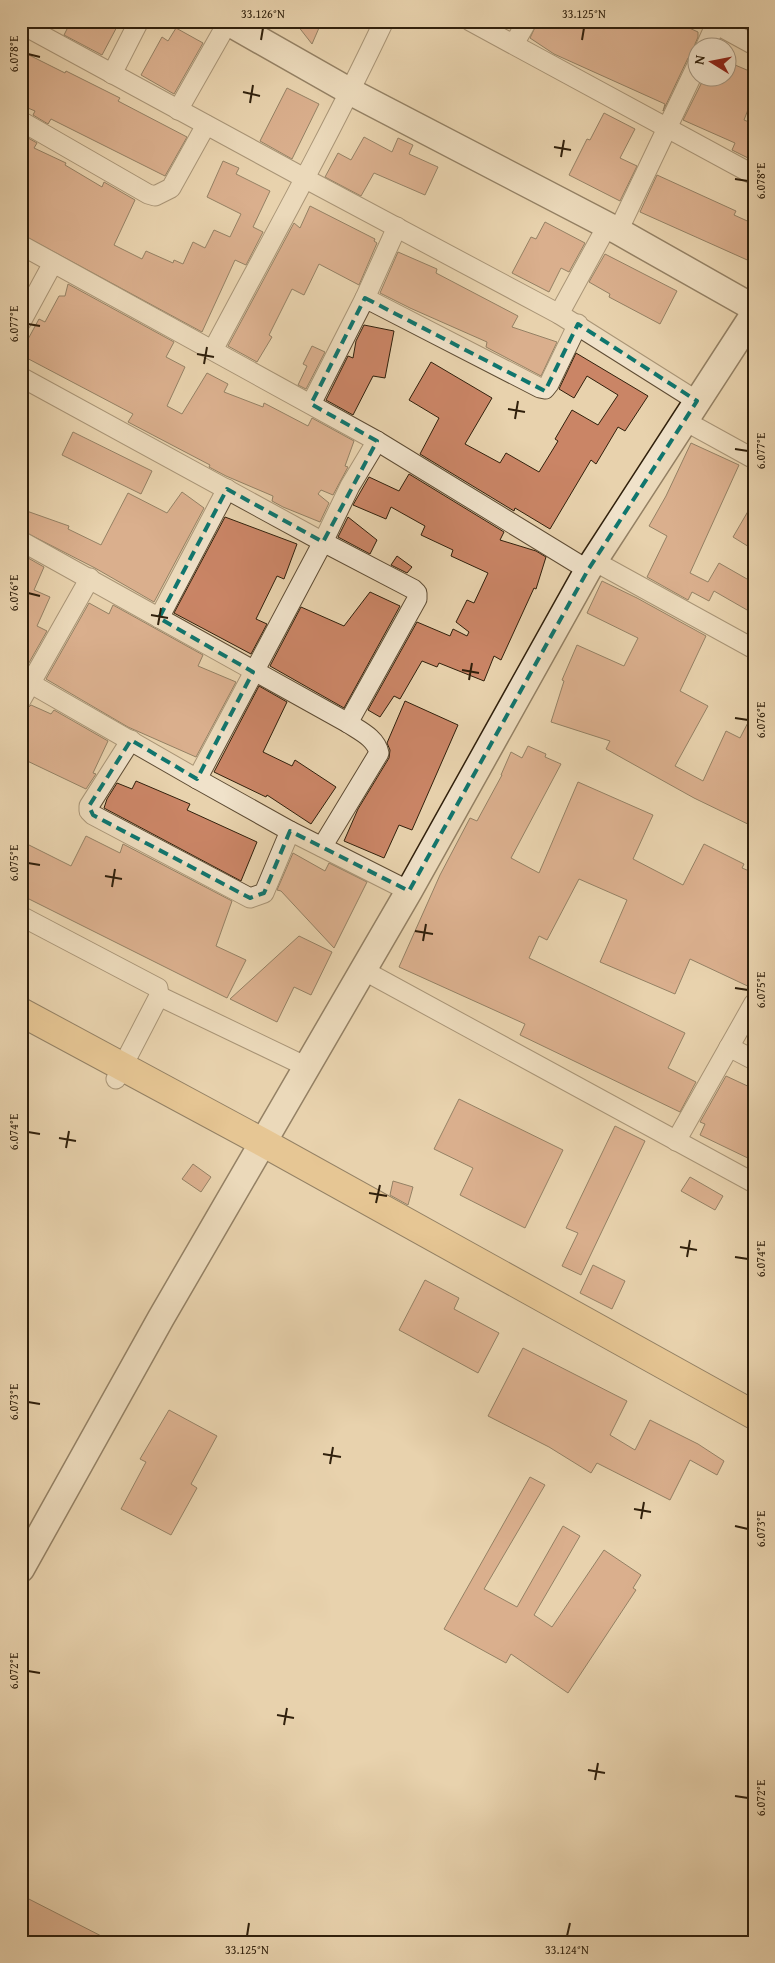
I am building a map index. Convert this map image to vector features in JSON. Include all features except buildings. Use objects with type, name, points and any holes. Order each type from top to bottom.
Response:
[{"type":"main road","points":[[21,1012],[119,1073],[754,1415]]},
{"type":"main road","points":[[21,1028],[119,1073]]},
{"type":"main road","points":[[260,1149],[754,1430]]},
{"type":"street","points":[[112,74],[139,21]]},
{"type":"street","points":[[213,350],[306,179],[351,92],[384,21]]},
{"type":"street","points":[[470,21],[754,175]]},
{"type":"street","points":[[514,44],[527,21]]},
{"type":"street","points":[[178,110],[227,22],[351,92],[612,228],[754,308]]},
{"type":"street","points":[[708,38],[714,22],[754,45]]},
{"type":"street","points":[[21,24],[43,28],[112,74],[578,324],[754,459]]},
{"type":"street","points":[[560,314],[612,228],[667,128],[688,84]]},
{"type":"street","points":[[21,120],[148,194],[155,196],[171,188],[206,125]]},
{"type":"street","points":[[311,404],[365,298],[397,227]]},
{"type":"street","points":[[21,245],[377,440],[591,566],[754,649]]},
{"type":"street","points":[[21,322],[53,263]]},
{"type":"street","points":[[365,298],[545,389],[578,324]]},
{"type":"street","points":[[21,1569],[161,1318],[409,891],[591,566],[754,314]]},
{"type":"street","points":[[21,377],[413,589],[417,593],[417,599],[348,723]]},
{"type":"street","points":[[197,780],[323,542],[350,486],[377,440]]},
{"type":"street","points":[[159,618],[226,489]]},
{"type":"street","points":[[21,541],[90,578],[253,672],[348,723],[374,740],[379,753],[322,847]]},
{"type":"street","points":[[21,700],[26,681],[90,578]]},
{"type":"street","points":[[26,681],[131,740],[197,780],[290,831],[409,891]]},
{"type":"street","points":[[131,740],[89,806],[89,811],[93,815],[250,898],[264,893],[290,831]]},
{"type":"street","points":[[21,916],[158,988],[159,996],[119,1073]]},
{"type":"street","points":[[363,970],[754,1183]]},
{"type":"street","points":[[159,996],[307,1067]]},
{"type":"street","points":[[676,1141],[754,1003]]},
{"type":"street","points":[[729,1047],[754,1060]]},
{"type":"highlighted area","points":[[365,298],[545,391],[578,324],[697,401],[588,570],[409,891],[290,831],[264,893],[250,898],[93,815],[89,806],[131,740],[197,779],[253,672],[159,618],[227,489],[323,542],[377,441],[311,404]]}]
